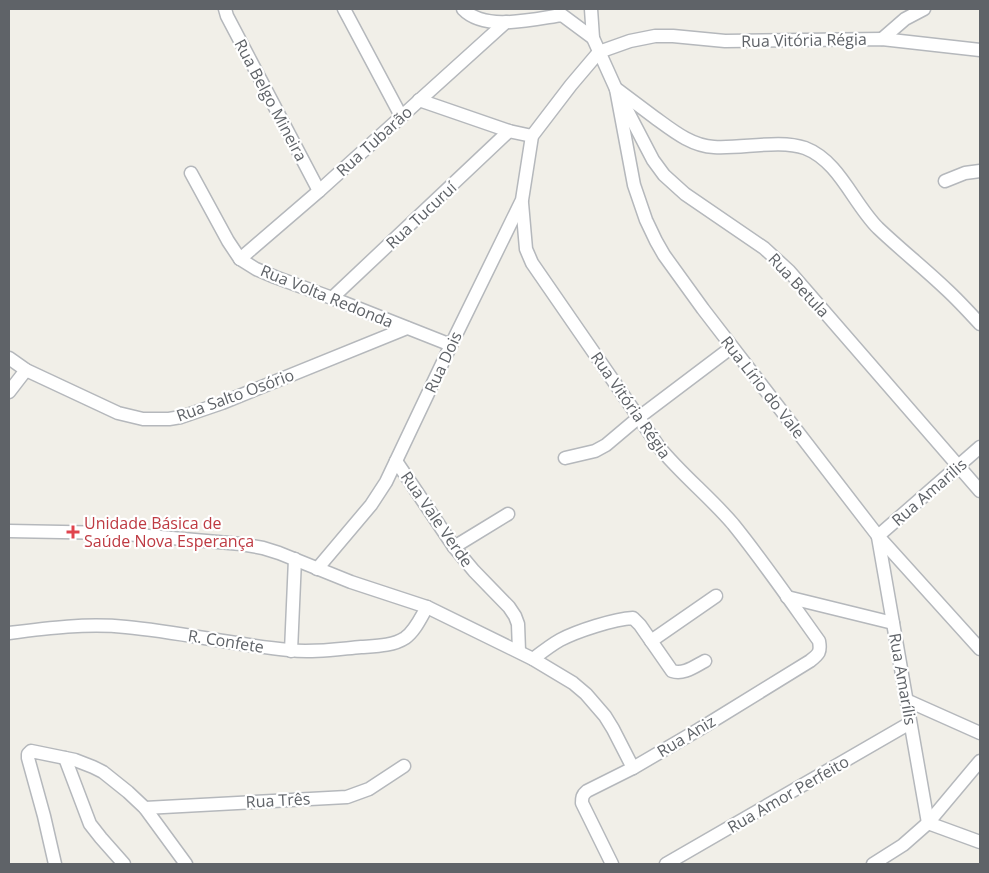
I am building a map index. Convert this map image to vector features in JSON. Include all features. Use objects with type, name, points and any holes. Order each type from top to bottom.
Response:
[{"type":"street","name":"Rua Belgo Mineira","points":[[225,9],[319,191]]},
{"type":"street","points":[[344,9],[401,116]]},
{"type":"street","points":[[463,9],[468,14],[477,18],[506,22],[568,12],[592,38],[616,88],[679,135],[695,143],[713,148],[784,144],[804,148],[815,153],[841,179],[876,226],[946,289],[980,324]]},
{"type":"street","points":[[591,9],[592,38]]},
{"type":"street","points":[[882,39],[906,19],[924,9]]},
{"type":"street","name":"Rua Tubarão","points":[[240,259],[319,191],[506,22]]},
{"type":"street","name":"Rua Vitória Régia","points":[[532,136],[599,52],[630,40],[656,36],[726,41],[882,39],[980,50]]},
{"type":"street","name":"Rua Lírio do Vale","points":[[616,88],[634,185],[646,220],[656,241],[675,271],[732,348],[878,536],[980,648]]},
{"type":"street","name":"Rua Betula","points":[[616,88],[648,153],[664,175],[695,202],[764,248],[789,271],[980,492]]},
{"type":"street","points":[[419,100],[509,131],[532,136]]},
{"type":"street","name":"Rua Tucuruí","points":[[332,298],[509,131]]},
{"type":"street","name":"Rua Dois","points":[[317,568],[370,505],[386,482],[522,200],[532,136]]},
{"type":"street","points":[[945,181],[965,173],[980,171]]},
{"type":"street","name":"Rua Volta Redonda","points":[[191,173],[228,241],[240,259],[275,278],[332,298],[451,345]]},
{"type":"street","name":"Rua Vitória Régia","points":[[522,200],[528,257],[666,456],[705,494],[733,525],[819,640],[820,648],[817,655],[810,661]]},
{"type":"street","name":"Rua Salto Osório","points":[[9,358],[26,370],[118,413],[143,419],[169,420],[222,403],[406,328]]},
{"type":"street","points":[[565,458],[587,454],[601,448],[732,348]]},
{"type":"street","points":[[9,392],[26,370]]},
{"type":"street","name":"Rua Amarilis","points":[[878,536],[980,447]]},
{"type":"street","name":"Rua Vale Verde","points":[[396,461],[454,547],[515,616],[518,624],[519,651]]},
{"type":"street","points":[[454,547],[508,514]]},
{"type":"street","points":[[9,531],[114,533],[241,544],[263,548],[296,559],[360,585],[427,607],[534,658],[573,684],[605,716],[632,768]]},
{"type":"street","name":"Rua Amarílis","points":[[878,536],[928,823]]},
{"type":"street","points":[[291,651],[296,559]]},
{"type":"street","points":[[652,641],[716,596]]},
{"type":"street","points":[[787,597],[893,623]]},
{"type":"street","name":"R. Confete","points":[[9,633],[65,627],[113,626],[177,633],[291,651],[329,650],[376,646],[393,643],[405,638],[413,630],[427,607]]},
{"type":"street","points":[[534,658],[559,641],[573,635],[630,618],[635,619],[670,669],[675,672],[686,670],[705,661]]},
{"type":"street","name":"Rua Aniz","points":[[612,864],[582,803],[583,794],[587,790],[632,768],[698,730],[810,661]]},
{"type":"street","points":[[906,700],[980,733]]},
{"type":"street","name":"Rua Amor Perfeito","points":[[666,864],[910,723]]},
{"type":"street","points":[[55,864],[28,758],[31,751],[84,763],[103,772],[145,808],[186,864]]},
{"type":"street","points":[[65,758],[90,824],[124,864]]},
{"type":"street","points":[[873,864],[903,844],[928,823],[980,761]]},
{"type":"street","name":"Rua Três","points":[[145,808],[347,796],[369,790],[404,766]]},
{"type":"street","points":[[928,823],[980,842]]},
{"type":"place","name":"Unidade Básica de Saúde Nova Esperança","points":[[73,532]]}]
